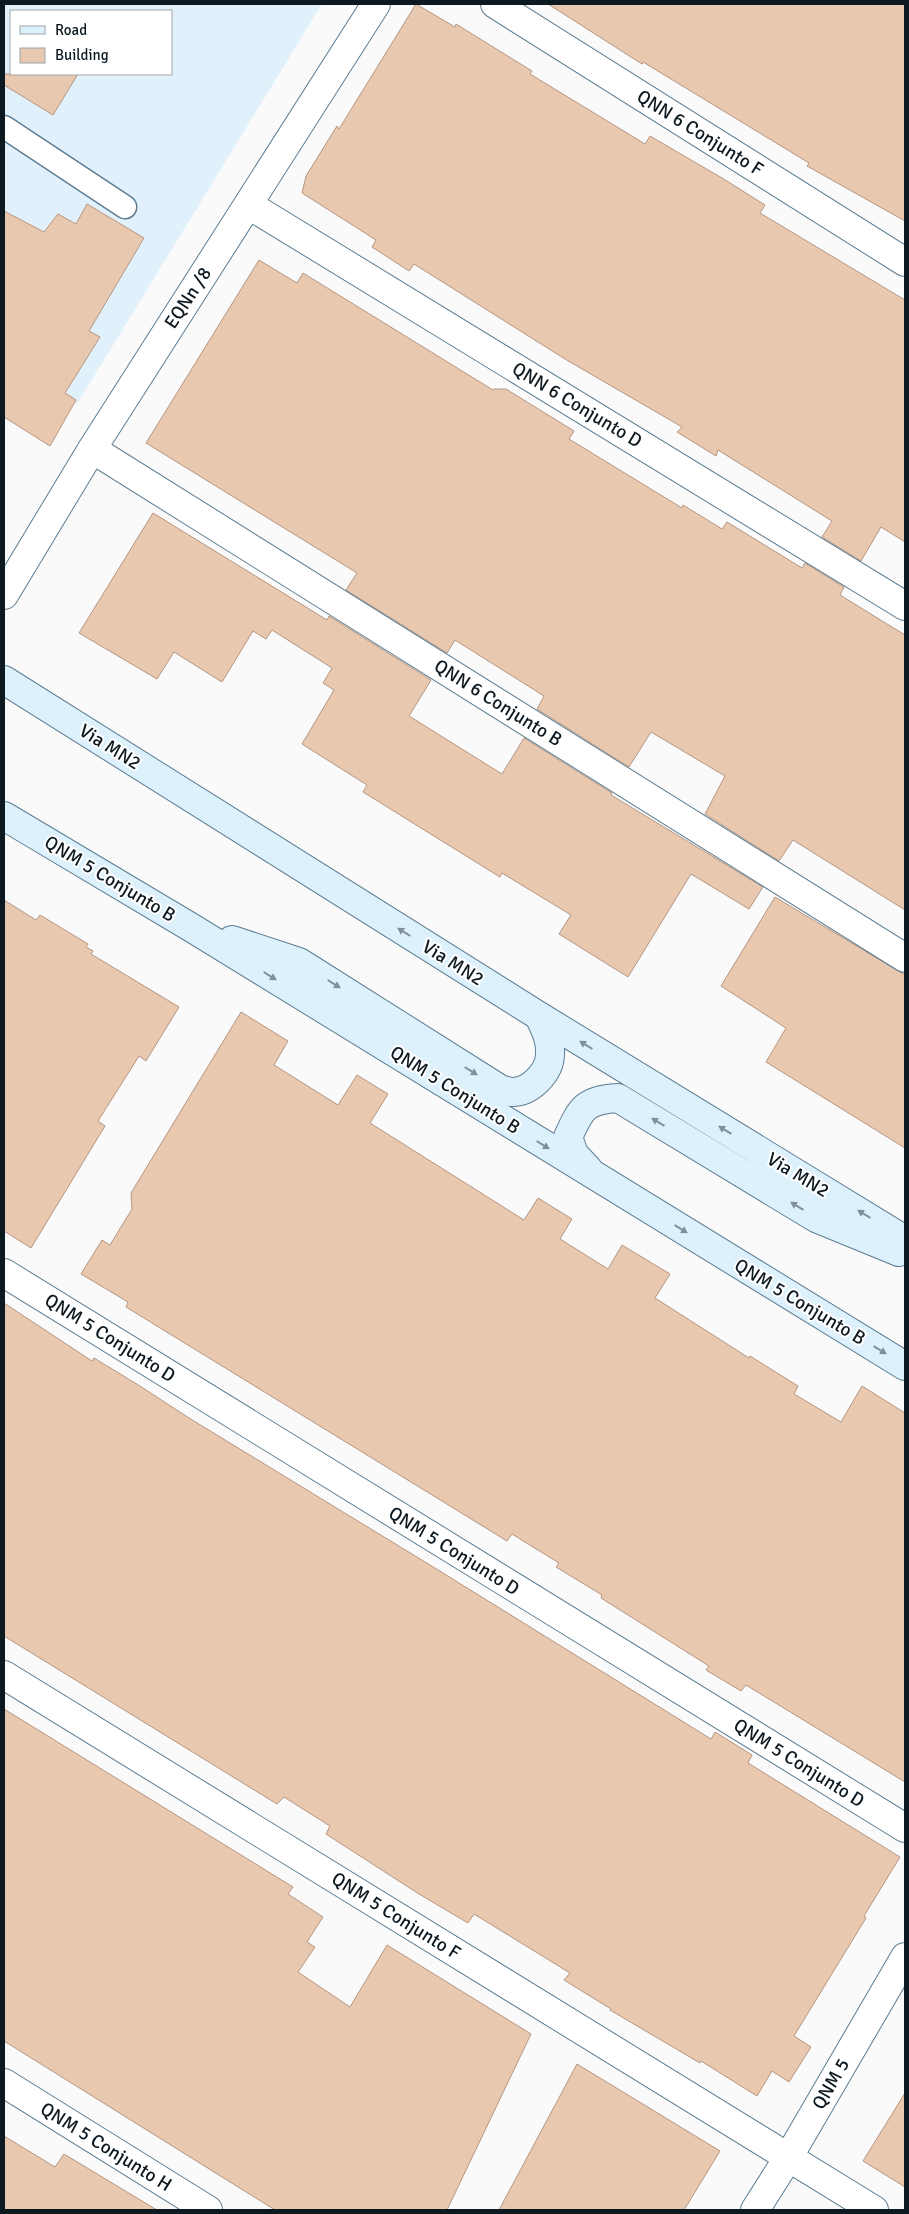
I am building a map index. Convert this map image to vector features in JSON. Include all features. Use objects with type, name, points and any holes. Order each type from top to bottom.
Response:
[{"type":"main road","name":"Via MN2","points":[[4,680],[538,1016],[905,1240]]},
{"type":"main road","name":"QNM 5 Conjunto B","points":[[4,816],[192,928],[594,1177],[905,1366]]},
{"type":"main road","points":[[192,928],[300,962],[500,1089],[512,1092],[527,1088],[542,1077],[550,1055],[548,1035],[538,1016]]},
{"type":"main road","points":[[594,1177],[574,1154],[568,1137],[578,1113],[587,1104],[598,1100],[618,1098],[816,1218],[905,1254]]},
{"type":"street","name":"EQNn /8","points":[[4,595],[92,449],[376,4]]},
{"type":"street","name":"QNN 6 Conjunto F","points":[[495,4],[905,262]]},
{"type":"street","name":"QNN 6 Conjunto D","points":[[248,205],[905,606]]},
{"type":"street","name":"QNN 6 Conjunto B","points":[[92,449],[905,958]]},
{"type":"street","name":"QNM 5 Conjunto D","points":[[4,1273],[905,1828]]},
{"type":"street","name":"QNM 5 Conjunto F","points":[[4,1674],[874,2210]]},
{"type":"street","name":"QNM 5","points":[[755,2210],[788,2158],[905,1956]]},
{"type":"street","name":"QNM 5 Conjunto H","points":[[4,2083],[208,2210]]},
{"type":"lane","points":[[4,127],[125,207]]},
{"type":"shaded area","points":[[4,4],[322,4],[77,404],[4,360]]},
{"type":"building","points":[[416,4],[455,27],[456,24],[532,71],[530,74],[645,144],[650,136],[722,178],[765,205],[760,213],[905,300],[905,542],[881,527],[861,561],[822,537],[832,521],[718,450],[716,456],[677,432],[682,427],[565,359],[414,264],[409,271],[372,247],[376,240],[302,193],[306,176],[337,126],[339,129]]},
{"type":"building","points":[[548,4],[905,4],[905,221],[807,166],[809,163],[643,62],[642,64]]},
{"type":"building","points":[[4,74],[77,75],[53,115],[4,85]]},
{"type":"building","points":[[87,204],[144,238],[89,331],[100,337],[65,393],[76,400],[50,446],[4,417],[4,211],[44,232],[58,214],[76,224]]},
{"type":"building","points":[[259,260],[297,283],[303,273],[493,390],[506,389],[574,431],[569,439],[682,508],[683,505],[722,529],[727,522],[802,568],[805,563],[844,587],[840,595],[905,635],[905,910],[793,840],[779,861],[705,814],[725,776],[651,732],[629,767],[537,709],[544,696],[455,640],[447,653],[346,590],[357,573],[146,443]]},
{"type":"building","points":[[153,513],[327,620],[329,616],[431,680],[409,716],[502,774],[524,738],[612,793],[611,795],[763,887],[749,909],[691,874],[628,977],[559,934],[571,915],[502,873],[500,877],[363,792],[367,785],[302,744],[334,690],[323,683],[332,668],[272,630],[266,639],[253,631],[222,682],[174,652],[157,679],[79,633]]},
{"type":"building","points":[[775,897],[905,975],[905,1148],[766,1062],[786,1028],[721,986]]},
{"type":"building","points":[[4,900],[36,920],[40,915],[88,944],[86,947],[93,951],[91,954],[179,1007],[146,1061],[139,1056],[98,1121],[105,1126],[31,1248],[4,1231]]},
{"type":"building","points":[[241,1012],[288,1041],[274,1065],[338,1105],[357,1075],[388,1094],[370,1123],[524,1220],[538,1198],[572,1219],[560,1239],[608,1269],[622,1245],[670,1274],[655,1298],[749,1358],[750,1356],[798,1386],[794,1394],[841,1422],[862,1386],[905,1413],[905,1782],[746,1685],[741,1691],[706,1670],[709,1666],[601,1598],[602,1595],[556,1567],[559,1563],[512,1534],[507,1541],[126,1307],[128,1302],[81,1274],[102,1240],[110,1245],[132,1209],[131,1193]]},
{"type":"building","points":[[4,1303],[92,1361],[94,1358],[140,1386],[711,1739],[715,1732],[752,1755],[748,1763],[900,1857],[864,1916],[866,1918],[794,2036],[811,2047],[789,2082],[772,2071],[757,2096],[701,2061],[700,2063],[610,2010],[564,1980],[570,1973],[474,1914],[468,1923],[419,1894],[326,1834],[330,1826],[284,1797],[277,1804],[4,1636]]},
{"type":"building","points":[[4,1709],[293,1887],[288,1894],[323,1917],[307,1942],[315,1947],[298,1972],[350,2007],[387,1945],[531,2034],[447,2210],[275,2210],[4,2041]]},
{"type":"building","points":[[577,2064],[720,2151],[684,2210],[499,2210]]},
{"type":"building","points":[[905,2093],[905,2187],[863,2161]]},
{"type":"building","points":[[4,2136],[55,2167],[64,2154],[157,2210],[4,2210]]}]
